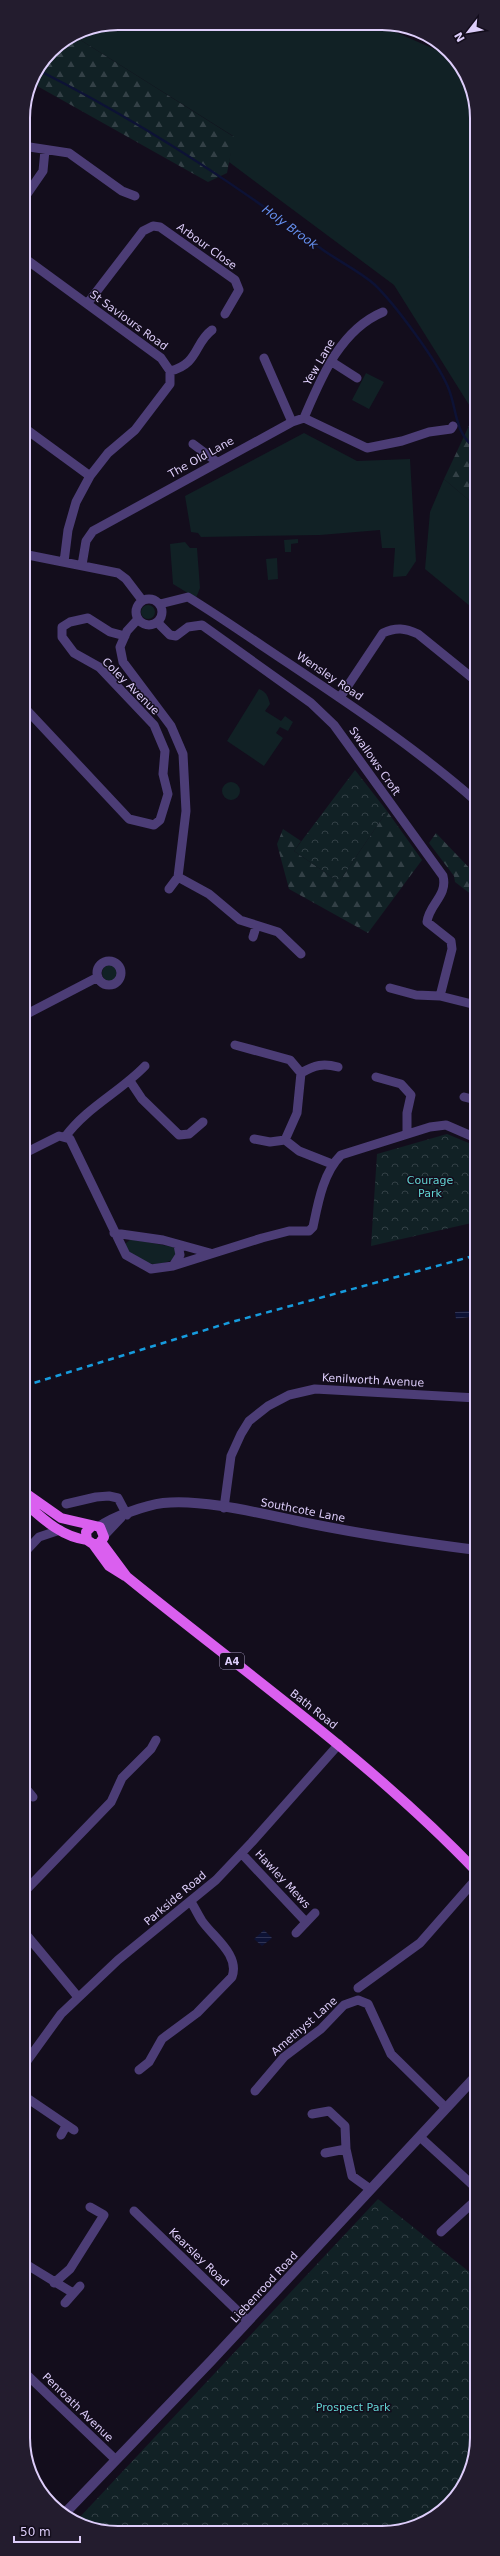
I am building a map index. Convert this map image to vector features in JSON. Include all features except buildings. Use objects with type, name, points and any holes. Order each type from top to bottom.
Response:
[{"type":"main road","points":[[30,1496],[61,1518],[96,1536]]},
{"type":"main road","points":[[30,1508],[40,1517],[60,1530],[96,1536]]},
{"type":"main road","name":"Bath Road","points":[[96,1536],[127,1577],[339,1744],[400,1796],[470,1865]]},
{"type":"street","points":[[30,147],[69,154],[122,191],[135,196]]},
{"type":"street","points":[[30,190],[43,171],[45,150]]},
{"type":"street","name":"Arbour Close","points":[[87,304],[143,231],[153,226],[160,227],[235,280],[239,290],[225,314]]},
{"type":"street","name":"St Saviours Road","points":[[30,262],[160,358],[170,371]]},
{"type":"street","name":"Yew Lane","points":[[304,418],[318,386],[340,347],[360,325],[383,312]]},
{"type":"street","points":[[64,562],[68,530],[76,502],[90,476],[108,453],[135,430],[170,384],[170,371],[187,364],[203,343],[206,335],[212,330]]},
{"type":"street","points":[[264,358],[292,422]]},
{"type":"street","points":[[332,362],[357,378]]},
{"type":"street","points":[[304,418],[367,448],[451,429],[453,426]]},
{"type":"street","name":"The Old Lane","points":[[82,565],[86,541],[93,531],[217,462],[292,422],[304,418]]},
{"type":"street","points":[[30,433],[90,476]]},
{"type":"street","points":[[193,444],[217,462]]},
{"type":"street","points":[[30,555],[118,573],[126,579],[142,600]]},
{"type":"street","name":"Wensley Road","points":[[160,604],[188,598],[340,696],[444,772],[470,796]]},
{"type":"street","points":[[142,600],[153,600],[160,604],[162,612],[156,622],[144,624],[138,619],[135,611],[142,600]]},
{"type":"street","name":"Coley Avenue","points":[[30,713],[129,819],[149,825],[160,820],[168,794],[163,774],[165,751],[154,726],[98,667],[74,653],[62,637],[62,627],[70,622],[88,618],[110,632],[125,636]]},
{"type":"street","points":[[138,619],[125,636],[120,647],[123,662],[172,726],[183,754],[186,811],[178,877],[170,889]]},
{"type":"street","name":"Swallows Croft","points":[[156,622],[170,635],[176,636],[188,627],[202,625],[311,703],[334,725],[443,876],[445,884],[442,893],[428,914],[427,922],[451,940],[452,949],[440,996]]},
{"type":"street","points":[[340,696],[382,633],[394,628],[408,629],[418,634],[470,676]]},
{"type":"street","points":[[178,877],[209,894],[240,920],[256,927],[278,932],[301,954]]},
{"type":"street","points":[[253,936],[256,927]]},
{"type":"street","points":[[30,1012],[98,977]]},
{"type":"street","points":[[390,988],[416,995],[440,996],[470,1004]]},
{"type":"street","points":[[235,1045],[290,1060],[301,1073],[296,1113],[285,1140]]},
{"type":"street","points":[[301,1073],[314,1065],[325,1064],[338,1067]]},
{"type":"street","points":[[65,1137],[97,1104],[130,1081],[145,1066]]},
{"type":"street","points":[[376,1077],[402,1084],[411,1096],[406,1113],[407,1134]]},
{"type":"street","points":[[130,1081],[142,1099],[179,1135],[189,1134],[203,1122]]},
{"type":"street","points":[[464,1097],[470,1098]]},
{"type":"street","points":[[30,1151],[59,1136],[65,1137],[73,1143],[114,1234],[126,1255],[151,1269],[173,1266],[210,1253],[289,1231],[309,1231],[313,1227],[318,1204],[332,1164],[341,1155],[430,1127],[446,1125],[470,1135]]},
{"type":"street","points":[[254,1140],[270,1142],[285,1140],[299,1151],[332,1164]]},
{"type":"street","points":[[114,1234],[178,1245],[210,1253]]},
{"type":"street","points":[[173,1266],[180,1255],[178,1245]]},
{"type":"street","name":"Kenilworth Avenue","points":[[224,1508],[231,1456],[241,1434],[249,1421],[268,1406],[289,1395],[315,1389],[470,1398]]},
{"type":"street","points":[[66,1504],[109,1496],[118,1498],[124,1516]]},
{"type":"street","name":"Southcote Lane","points":[[96,1536],[110,1518],[124,1516],[164,1503],[224,1508],[399,1540],[470,1549]]},
{"type":"street","points":[[39,1537],[42,1522],[40,1517]]},
{"type":"street","points":[[30,1547],[39,1537],[60,1530]]},
{"type":"street","points":[[30,1886],[110,1802],[122,1778],[151,1749],[156,1740]]},
{"type":"street","name":"Parkside Road","points":[[30,2057],[61,2014],[78,1997],[118,1960],[191,1902],[242,1854],[339,1744]]},
{"type":"street","points":[[30,1793],[33,1797]]},
{"type":"street","name":"Hawley Mews","points":[[242,1854],[306,1922]]},
{"type":"street","points":[[358,1988],[401,1963],[470,1886]]},
{"type":"street","points":[[139,2070],[149,2062],[162,2039],[197,2013],[232,1977],[234,1971],[231,1956],[202,1921],[191,1902]]},
{"type":"street","name":"Hawley Mews","points":[[296,1933],[315,1913]]},
{"type":"street","points":[[30,1939],[78,1997]]},
{"type":"street","name":"Amethyst Lane","points":[[255,2091],[284,2057],[321,2029],[344,2005],[358,2000],[368,2004],[377,2019],[391,2054],[446,2108]]},
{"type":"street","name":"Liebenrood Road","points":[[68,2510],[248,2321],[470,2082]]},
{"type":"street","points":[[30,2100],[70,2128],[61,2135]]},
{"type":"street","points":[[312,2114],[329,2110],[344,2126],[346,2149],[352,2176],[370,2189]]},
{"type":"street","points":[[420,2137],[470,2183]]},
{"type":"street","points":[[325,2153],[346,2149]]},
{"type":"street","points":[[441,2232],[470,2205]]},
{"type":"street","points":[[54,2283],[70,2269],[104,2215],[90,2207]]},
{"type":"street","name":"Kearsley Road","points":[[134,2211],[248,2321]]},
{"type":"street","points":[[30,2267],[54,2283],[73,2293]]},
{"type":"street","points":[[65,2303],[80,2286]]},
{"type":"street","name":"Penroath Avenue","points":[[30,2378],[116,2460]]},
{"type":"green space","points":[[118,30],[382,30],[393,31],[439,51],[448,60],[463,84],[467,95],[470,118],[470,406],[394,285],[229,162],[233,136],[79,39],[101,32]]},
{"type":"green space","points":[[79,39],[234,137],[227,173],[208,182],[36,86],[48,64],[60,52]]},
{"type":"green space","points":[[366,373],[384,382],[369,409],[352,400]]},
{"type":"green space","points":[[470,424],[470,501],[444,479]]},
{"type":"green space","points":[[304,433],[357,461],[410,459],[416,561],[406,576],[393,577],[395,548],[382,548],[380,530],[320,535],[201,537],[198,533],[191,532],[185,496]]},
{"type":"green space","points":[[444,479],[470,501],[470,606],[425,569],[430,512]]},
{"type":"green space","points":[[298,539],[298,543],[291,544],[291,552],[285,552],[284,540]]},
{"type":"green space","points":[[185,542],[190,548],[197,548],[200,588],[196,598],[173,584],[170,544]]},
{"type":"green space","points":[[277,558],[278,579],[268,580],[266,559]]},
{"type":"green space","points":[[145,605],[151,605],[155,609],[155,615],[151,619],[145,619],[141,615],[141,609]]},
{"type":"green space","points":[[259,689],[262,690],[268,697],[270,704],[265,711],[281,721],[285,716],[293,722],[288,731],[280,727],[276,733],[283,738],[264,766],[227,741]]},
{"type":"green space","points":[[355,770],[387,811],[339,882],[294,851]]},
{"type":"green space","points":[[231,782],[237,785],[240,791],[237,797],[231,800],[225,797],[222,791],[225,785]]},
{"type":"green space","points":[[387,811],[422,860],[368,933],[289,889],[277,844],[283,829],[301,841],[294,851],[339,882]]},
{"type":"green space","points":[[436,833],[470,869],[470,893],[455,882],[454,876],[429,843]]},
{"type":"green space","points":[[110,965],[116,967],[118,973],[116,979],[110,981],[104,979],[102,973],[104,967]]},
{"type":"green space","name":"Courage Park","points":[[447,1134],[470,1144],[470,1223],[371,1246],[377,1154]]},
{"type":"green space","points":[[131,1239],[173,1247],[177,1252],[176,1259],[156,1264],[150,1264],[139,1260],[126,1251],[125,1244]]},
{"type":"green space","name":"Prospect Park","points":[[378,2199],[470,2272],[469,2449],[463,2472],[452,2492],[431,2511],[410,2521],[382,2526],[112,2526],[95,2523],[80,2517]]},
{"type":"shaded area","points":[[469,1311],[469,1317],[456,1319],[455,1312]]},
{"type":"shaded area","points":[[264,1930],[272,1938],[262,1946],[254,1939]]},
{"type":"waterway","name":"Holy Brook","points":[[43,73],[111,109],[182,152],[374,284],[404,319],[443,376],[451,396],[460,428],[463,435],[470,443]]},
{"type":"railway","points":[[30,1384],[228,1323],[470,1257]]}]
